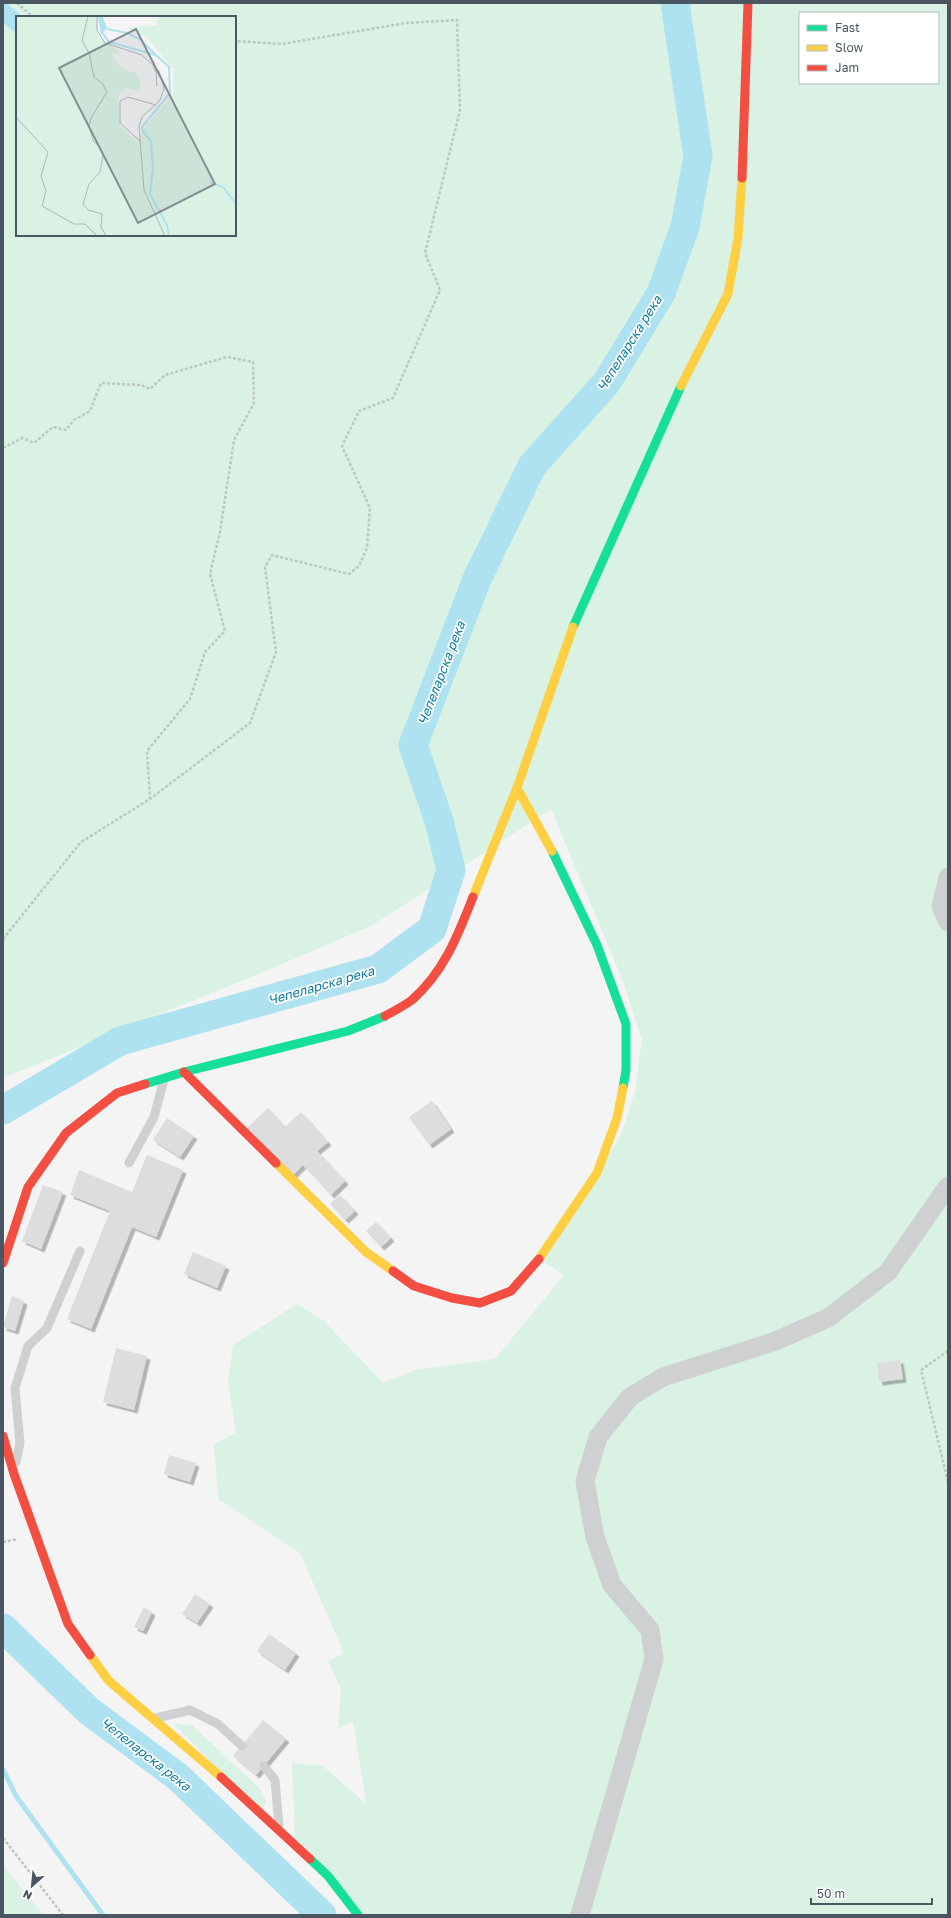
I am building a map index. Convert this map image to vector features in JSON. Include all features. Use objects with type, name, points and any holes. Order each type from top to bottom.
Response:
[{"type":"main road","points":[[3,1263],[28,1187],[66,1134],[117,1092],[165,1077],[348,1031],[381,1018],[411,1001],[434,978],[453,948],[517,788],[571,631],[674,400],[728,294],[738,238],[742,184],[748,3]]},
{"type":"main road","points":[[184,1072],[366,1252],[414,1286],[452,1298],[480,1303],[511,1291],[534,1266],[597,1173],[617,1118],[626,1070],[626,1024],[597,945],[551,850],[517,788]]},
{"type":"main road","points":[[3,1436],[14,1474],[68,1624],[109,1681],[154,1718],[279,1829],[328,1876],[358,1915]]},
{"type":"street","points":[[948,877],[941,906],[948,922]]},
{"type":"street","points":[[580,1915],[654,1659],[650,1630],[612,1585],[595,1537],[585,1481],[598,1437],[630,1397],[663,1377],[773,1342],[828,1318],[888,1272],[948,1186]]},
{"type":"lane","points":[[129,1163],[154,1117],[165,1077]]},
{"type":"lane","points":[[14,1474],[20,1443],[15,1388],[28,1346],[47,1328],[80,1251]]},
{"type":"lane","points":[[154,1718],[190,1710],[218,1724],[242,1746]]},
{"type":"lane","points":[[264,1766],[275,1780],[279,1829]]},
{"type":"path","points":[[17,3],[32,16]]},
{"type":"path","points":[[3,939],[81,842],[150,799],[250,724],[276,652],[265,567],[272,555],[349,574],[359,566],[367,548],[370,508],[342,446],[359,411],[392,398],[440,290],[425,253],[460,110],[457,20],[406,23],[282,44],[236,41]]},
{"type":"path","points":[[3,448],[22,438],[34,443],[53,427],[66,430],[74,420],[90,411],[101,383],[140,385],[150,388],[165,375],[227,357],[253,362],[254,403],[234,440],[220,532],[210,574],[225,631],[205,652],[190,699],[147,751],[150,799]]},
{"type":"path","points":[[948,1351],[921,1370],[948,1482]]},
{"type":"path","points":[[3,1838],[63,1915]]},
{"type":"green space","points":[[3,3],[948,3],[948,1915],[358,1915],[295,1837],[292,1763],[323,1766],[365,1803],[366,1802],[353,1721],[338,1729],[341,1689],[328,1661],[343,1654],[341,1646],[300,1553],[218,1499],[214,1444],[236,1433],[228,1383],[233,1345],[297,1304],[324,1321],[383,1383],[415,1370],[495,1359],[564,1275],[543,1261],[622,1133],[635,1091],[642,1040],[623,981],[551,809],[373,925],[268,970],[3,1078]]},
{"type":"green space","points":[[173,1723],[192,1725],[260,1789],[266,1802],[261,1814]]},
{"type":"green space","points":[[3,1865],[43,1915],[3,1915]]},
{"type":"building","points":[[432,1101],[451,1129],[429,1145],[409,1117]]},
{"type":"building","points":[[268,1108],[285,1127],[301,1112],[328,1142],[317,1151],[345,1181],[331,1195],[303,1165],[292,1176],[247,1128]]},
{"type":"building","points":[[167,1118],[194,1136],[180,1157],[153,1140]]},
{"type":"building","points":[[147,1155],[183,1170],[156,1237],[132,1227],[91,1329],[67,1319],[110,1211],[70,1195],[79,1170],[132,1192]]},
{"type":"building","points":[[43,1185],[63,1192],[41,1249],[22,1241]]},
{"type":"building","points":[[340,1195],[355,1211],[345,1220],[330,1204]]},
{"type":"building","points":[[376,1222],[391,1238],[381,1247],[366,1231]]},
{"type":"building","points":[[193,1252],[226,1266],[217,1288],[184,1274]]},
{"type":"building","points":[[12,1296],[24,1301],[15,1331],[3,1327]]},
{"type":"building","points":[[116,1348],[147,1356],[134,1410],[103,1402]]},
{"type":"building","points":[[900,1360],[903,1379],[879,1382],[877,1363]]},
{"type":"building","points":[[169,1455],[196,1463],[190,1482],[164,1474]]},
{"type":"building","points":[[195,1594],[210,1604],[197,1623],[182,1614]]},
{"type":"building","points":[[144,1607],[152,1612],[143,1631],[134,1627]]},
{"type":"building","points":[[269,1634],[296,1653],[285,1670],[257,1651]]},
{"type":"building","points":[[263,1720],[286,1739],[256,1775],[233,1756]]},
{"type":"waterway","name":"Чепеларска река","points":[[3,1110],[120,1041],[378,969],[432,929],[451,870],[439,821],[413,745],[477,579],[532,466],[607,382],[661,293],[685,227],[698,156],[675,3]]},
{"type":"waterway","points":[[3,11],[16,22]]},
{"type":"waterway","name":"Чепеларска река","points":[[3,1628],[89,1711],[178,1777],[322,1915]]},
{"type":"waterway","points":[[3,1769],[16,1796],[103,1915]]},
{"type":"traffic: fast","points":[[573,627],[681,386]]},
{"type":"traffic: fast","points":[[552,851],[597,945],[626,1024],[626,1070],[623,1088]]},
{"type":"traffic: fast","points":[[145,1084],[184,1072],[348,1031],[385,1016]]},
{"type":"traffic: fast","points":[[310,1859],[328,1876],[358,1915]]},
{"type":"traffic: slow","points":[[681,386],[728,294],[738,238],[742,178]]},
{"type":"traffic: slow","points":[[473,897],[517,788],[573,627]]},
{"type":"traffic: slow","points":[[517,788],[552,851]]},
{"type":"traffic: slow","points":[[539,1259],[597,1173],[617,1118],[623,1088]]},
{"type":"traffic: slow","points":[[276,1163],[366,1252],[393,1271]]},
{"type":"traffic: slow","points":[[90,1655],[109,1681],[221,1777]]},
{"type":"traffic: jam","points":[[742,178],[748,3]]},
{"type":"traffic: jam","points":[[385,1016],[412,1000],[433,977],[456,939],[473,897]]},
{"type":"traffic: jam","points":[[184,1072],[276,1163]]},
{"type":"traffic: jam","points":[[3,1263],[28,1187],[66,1133],[117,1093],[145,1084]]},
{"type":"traffic: jam","points":[[393,1271],[414,1286],[452,1298],[480,1303],[511,1291],[539,1259]]},
{"type":"traffic: jam","points":[[3,1436],[14,1474],[68,1624],[90,1655]]},
{"type":"traffic: jam","points":[[221,1777],[310,1859]]}]
